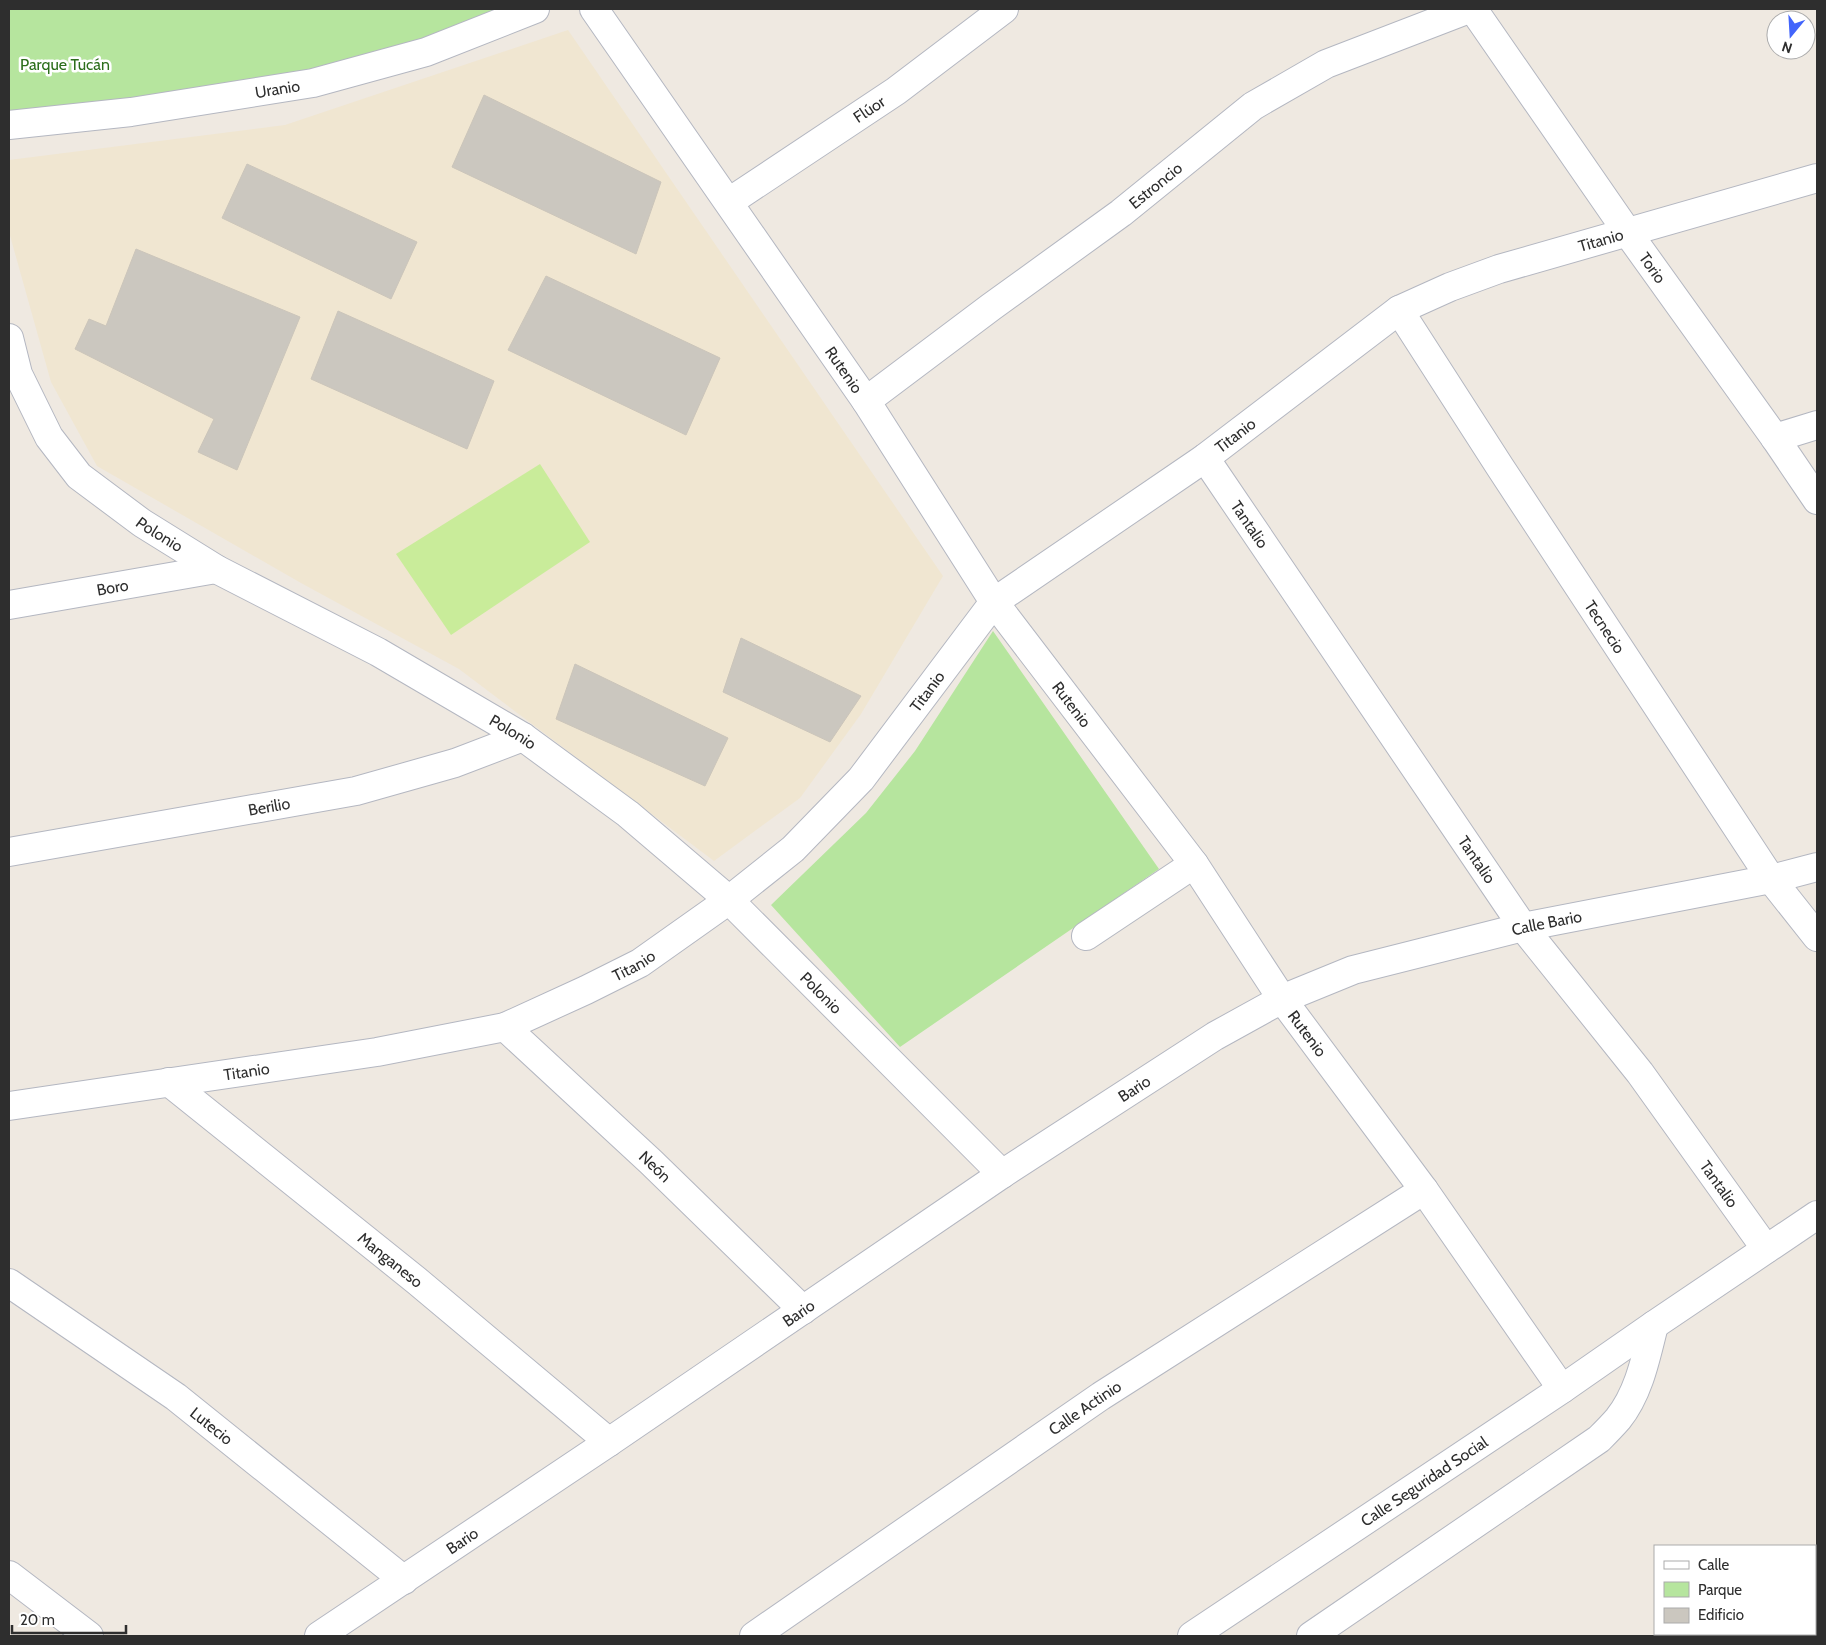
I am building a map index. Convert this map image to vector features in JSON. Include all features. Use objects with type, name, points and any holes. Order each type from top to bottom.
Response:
[{"type":"street","name":"Uranio","points":[[9,125],[131,112],[313,83],[426,52],[535,9]]},
{"type":"street","name":"Rutenio","points":[[594,9],[866,401],[994,602],[1194,864],[1282,999],[1424,1190],[1562,1389]]},
{"type":"street","name":"Flúor","points":[[729,202],[896,91],[1004,9]]},
{"type":"street","name":"Estroncio","points":[[866,401],[1121,212],[1253,106],[1326,64],[1469,9]]},
{"type":"street","name":"Torio","points":[[1473,9],[1628,234],[1775,438],[1817,500]]},
{"type":"street","name":"Titanio","points":[[9,1106],[377,1052],[505,1027],[640,963],[729,900],[793,849],[861,779],[994,602],[1205,458],[1399,310],[1450,287],[1499,269],[1628,234],[1817,178]]},
{"type":"street","name":"Tecnecio","points":[[1399,310],[1505,476],[1770,880],[1817,937]]},
{"type":"street","name":"Polonio","points":[[9,338],[13,375],[49,438],[79,476],[142,523],[216,569],[378,652],[523,737],[628,814],[729,900],[1002,1174]]},
{"type":"street","points":[[1775,438],[1817,425]]},
{"type":"street","name":"Tantalio","points":[[1205,458],[1523,927],[1640,1073],[1766,1249]]},
{"type":"street","name":"Boro","points":[[9,605],[216,569]]},
{"type":"street","name":"Berilio","points":[[9,852],[356,792],[455,764],[523,737]]},
{"type":"street","points":[[1086,936],[1194,864]]},
{"type":"street","name":"Calle Bario","points":[[1282,999],[1353,970],[1523,927],[1770,880],[1817,867]]},
{"type":"street","name":"Bario","points":[[319,1636],[609,1442],[1002,1174],[1215,1036],[1282,999]]},
{"type":"street","name":"Neón","points":[[505,1027],[651,1162],[803,1310]]},
{"type":"street","name":"Manganeso","points":[[169,1082],[416,1282],[609,1442]]},
{"type":"street","name":"Calle Actinio","points":[[754,1636],[1101,1396],[1424,1190]]},
{"type":"street","name":"Calle Seguridad Social","points":[[1192,1636],[1562,1389],[1817,1215]]},
{"type":"street","name":"Lutecio","points":[[9,1283],[176,1397],[404,1580]]},
{"type":"street","points":[[1311,1636],[1599,1439],[1619,1419],[1634,1393],[1645,1361],[1654,1325]]},
{"type":"street","points":[[12,1582],[89,1636]]},
{"type":"shaded area","points":[[568,30],[943,576],[861,714],[800,798],[714,861],[459,669],[301,583],[97,466],[51,382],[9,232],[9,160],[285,125]]},
{"type":"green space","name":"Parque Tucán","points":[[9,9],[535,9],[426,52],[9,125]]},
{"type":"green space","points":[[540,464],[590,542],[451,635],[396,554]]},
{"type":"green space","points":[[993,631],[1159,869],[900,1047],[771,905],[866,813],[915,751]]},
{"type":"building","points":[[484,95],[661,182],[636,254],[452,167]]},
{"type":"building","points":[[247,164],[417,242],[391,299],[222,218]]},
{"type":"building","points":[[136,249],[300,317],[237,470],[198,452],[214,419],[75,349],[89,319],[106,326]]},
{"type":"building","points":[[546,276],[720,358],[686,435],[508,350]]},
{"type":"building","points":[[338,311],[494,381],[467,449],[311,379]]},
{"type":"building","points":[[741,638],[861,696],[830,742],[723,692]]},
{"type":"building","points":[[575,664],[728,738],[705,786],[556,719]]}]
